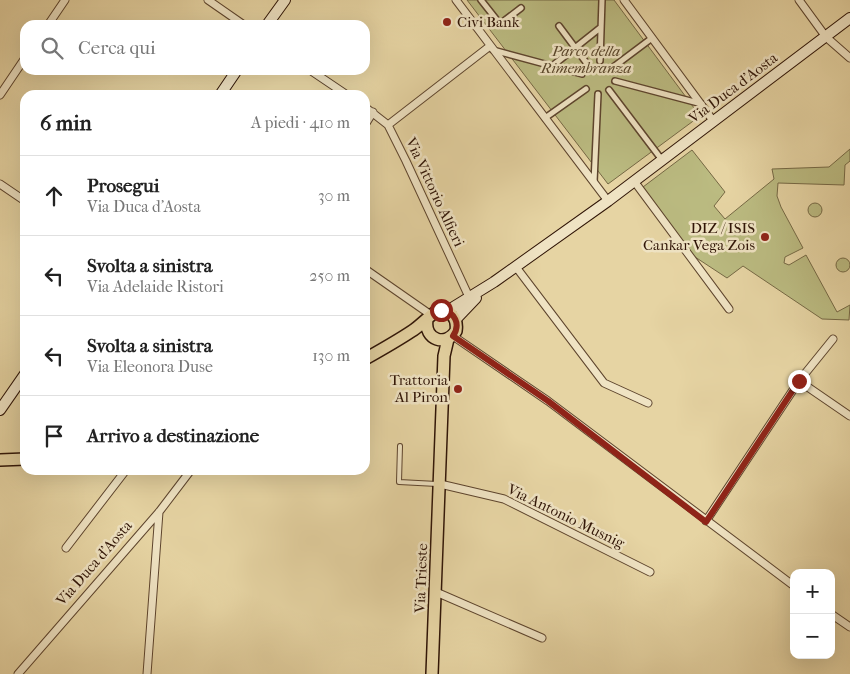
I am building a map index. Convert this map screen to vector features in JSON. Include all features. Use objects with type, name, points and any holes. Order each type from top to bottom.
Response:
[{"type":"main road","points":[[270,20],[284,0]]},
{"type":"main road","name":"Via Duca d'Aosta","points":[[370,356],[428,322],[435,312],[447,311],[516,267],[714,122],[850,18]]},
{"type":"main road","points":[[223,90],[234,75]]},
{"type":"main road","name":"Via Duca d'Aosta","points":[[456,319],[494,282]]},
{"type":"main road","points":[[428,322],[434,339],[447,339],[456,331],[456,319],[447,311]]},
{"type":"main road","name":"Via Trieste","points":[[432,674],[444,356],[447,339]]},
{"type":"main road","points":[[0,410],[20,381]]},
{"type":"main road","points":[[0,453],[20,454]]},
{"type":"main road","points":[[0,460],[20,459]]},
{"type":"street","points":[[51,20],[65,0]]},
{"type":"street","points":[[208,0],[237,20]]},
{"type":"street","points":[[456,0],[608,201]]},
{"type":"street","points":[[482,0],[500,24],[520,8]]},
{"type":"street","points":[[600,61],[602,0]]},
{"type":"street","points":[[624,0],[714,122]]},
{"type":"street","points":[[799,0],[826,37],[850,58]]},
{"type":"street","points":[[559,26],[588,65]]},
{"type":"street","points":[[550,67],[600,28]]},
{"type":"street","points":[[612,68],[652,38]]},
{"type":"street","points":[[491,48],[550,67],[582,74]]},
{"type":"street","points":[[388,125],[491,48]]},
{"type":"street","points":[[0,95],[20,65]]},
{"type":"street","points":[[317,75],[340,90]]},
{"type":"street","points":[[615,81],[702,104]]},
{"type":"street","points":[[545,118],[586,88]]},
{"type":"street","points":[[609,90],[662,160]]},
{"type":"street","points":[[594,182],[598,94]]},
{"type":"street","name":"Via Vittorio Alfieri","points":[[370,110],[388,125],[469,297]]},
{"type":"street","points":[[370,117],[373,112]]},
{"type":"street","points":[[634,181],[729,309]]},
{"type":"street","points":[[0,184],[20,198]]},
{"type":"street","points":[[516,267],[604,383],[648,403]]},
{"type":"street","points":[[370,273],[428,322]]},
{"type":"street","points":[[447,339],[548,401],[706,522],[790,583]]},
{"type":"street","points":[[706,522],[799,381],[833,339]]},
{"type":"street","points":[[799,381],[850,416]]},
{"type":"street","points":[[66,548],[122,475]]},
{"type":"street","name":"Via Duca d'Aosta","points":[[18,674],[159,512],[187,475]]},
{"type":"street","name":"Via Antonio Musnig","points":[[440,484],[504,499],[650,572]]},
{"type":"street","points":[[147,674],[159,512]]},
{"type":"street","points":[[436,592],[542,638]]},
{"type":"street","points":[[835,617],[850,627]]},
{"type":"lane","points":[[400,446],[399,482],[440,484]]},
{"type":"green space","name":"Parco della Rimembranza","points":[[467,0],[614,0],[700,116],[608,184]]},
{"type":"green space","name":"DIZ / ISIS Cankar Vega Zois","points":[[850,149],[850,161],[845,165],[844,185],[778,183],[777,196],[803,248],[785,257],[784,263],[789,265],[806,255],[837,312],[850,305],[849,320],[822,319],[743,266],[727,278],[692,255],[643,187],[692,150],[725,192],[714,206],[725,219],[774,179],[772,169],[829,167]]},
{"type":"green space","points":[[815,203],[820,205],[822,210],[820,215],[815,217],[810,215],[808,210],[810,205]]},
{"type":"green space","points":[[843,258],[848,260],[850,265],[848,270],[843,272],[838,270],[836,265],[838,260]]},
{"type":"place","name":"Civi Bank","points":[[447,22]]},
{"type":"place","name":"DIZ / ISIS Cankar Vega Zois","points":[[765,237]]},
{"type":"place","name":"Trattoria Al Piron","points":[[458,389]]},
{"type":"route","points":[[441,310],[447,311],[456,319],[456,331],[453,336],[548,401],[706,522],[799,381]]}]
